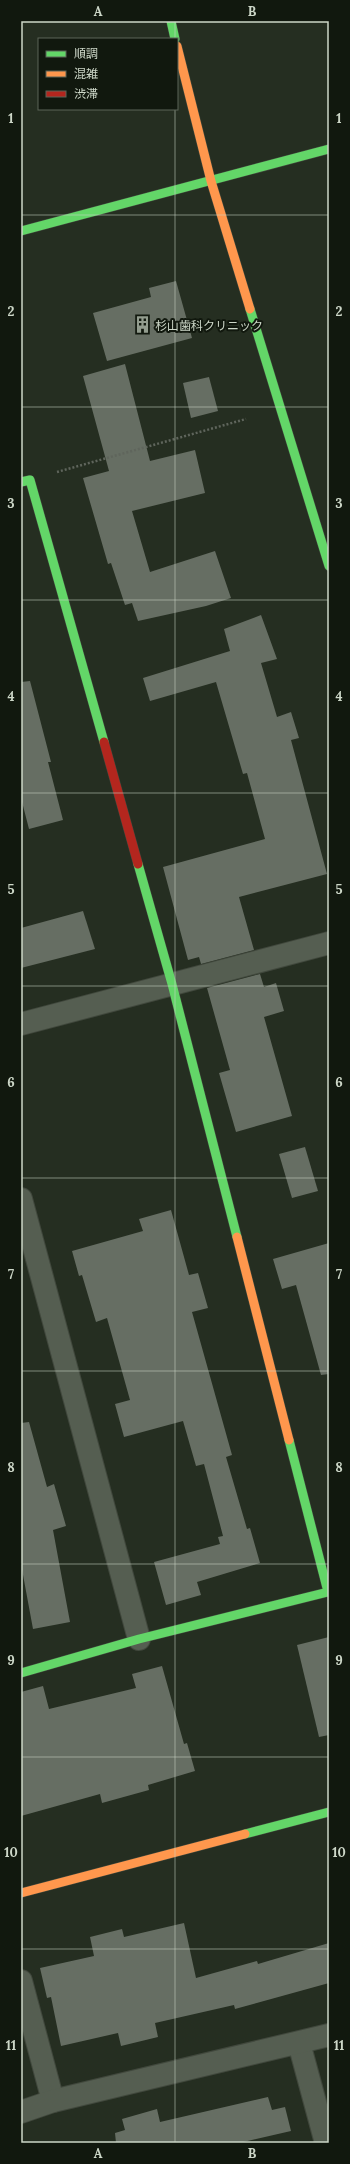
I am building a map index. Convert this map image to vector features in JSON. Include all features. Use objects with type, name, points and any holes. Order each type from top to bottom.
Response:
[{"type":"street","points":[[171,21],[175,38]]},
{"type":"street","points":[[178,50],[211,181],[329,566]]},
{"type":"street","points":[[21,232],[329,149]]},
{"type":"street","points":[[21,1673],[139,1639],[328,1592],[172,984],[25,481]]},
{"type":"street","points":[[21,1024],[329,943]]},
{"type":"street","points":[[21,1199],[139,1639]]},
{"type":"street","points":[[21,1893],[329,1812]]},
{"type":"street","points":[[21,1981],[53,2101]]},
{"type":"street","points":[[21,2112],[53,2101],[329,2035]]},
{"type":"street","points":[[299,2043],[326,2143]]},
{"type":"path","points":[[25,481],[246,419]]},
{"type":"building","name":"杉山歯科クリニック","points":[[176,281],[192,338],[107,361],[93,313],[151,297],[149,288]]},
{"type":"building","points":[[125,364],[150,461],[195,450],[205,493],[132,511],[150,572],[215,551],[231,598],[206,606],[138,621],[132,603],[125,605],[111,563],[108,564],[83,478],[109,471],[83,376]]},
{"type":"building","points":[[209,377],[218,411],[191,418],[183,383]]},
{"type":"building","points":[[261,615],[277,659],[261,663],[277,717],[291,712],[299,738],[291,740],[327,874],[239,897],[254,950],[201,964],[199,957],[188,960],[163,867],[265,839],[247,773],[243,774],[216,682],[150,701],[143,678],[230,651],[224,629]]},
{"type":"building","points":[[30,681],[51,762],[48,762],[63,820],[29,829],[21,798],[21,682]]},
{"type":"building","points":[[83,911],[95,949],[21,968],[21,928]]},
{"type":"building","points":[[260,974],[264,987],[276,983],[284,1011],[264,1017],[292,1116],[236,1132],[219,1073],[230,1070],[207,988]]},
{"type":"building","points":[[305,1147],[318,1191],[292,1198],[279,1154]]},
{"type":"building","points":[[171,1210],[189,1275],[198,1273],[208,1308],[192,1312],[232,1455],[226,1457],[247,1529],[250,1528],[260,1563],[197,1582],[201,1595],[166,1605],[154,1562],[220,1544],[218,1537],[223,1536],[204,1464],[196,1466],[183,1421],[124,1437],[115,1404],[130,1400],[107,1318],[96,1322],[82,1275],[79,1276],[72,1251],[143,1231],[139,1219]]},
{"type":"building","points":[[329,1243],[329,1374],[321,1375],[296,1285],[282,1289],[273,1259]]},
{"type":"building","points":[[29,1422],[47,1487],[54,1484],[66,1526],[53,1530],[70,1622],[33,1629],[21,1564],[21,1423]]},
{"type":"building","points":[[329,1637],[329,1735],[319,1737],[297,1645]]},
{"type":"building","points":[[162,1666],[184,1744],[187,1743],[195,1771],[148,1785],[149,1790],[102,1803],[100,1794],[21,1816],[21,1692],[43,1686],[49,1709],[136,1688],[132,1674]]},
{"type":"building","points":[[184,1923],[196,1978],[257,1961],[258,1964],[329,1943],[329,1983],[235,2009],[234,2005],[155,2023],[158,2037],[121,2046],[118,2033],[61,2046],[51,1997],[47,1998],[40,1968],[94,1956],[90,1937],[122,1929],[124,1937]]},
{"type":"building","points":[[268,2097],[272,2110],[285,2107],[291,2131],[239,2143],[116,2143],[115,2133],[125,2130],[122,2119],[157,2109],[160,2122]]},
{"type":"traffic: fast","points":[[171,21],[175,38]]},
{"type":"traffic: fast","points":[[21,231],[329,149]]},
{"type":"traffic: fast","points":[[250,309],[329,566]]},
{"type":"traffic: fast","points":[[21,482],[30,480],[104,742]]},
{"type":"traffic: fast","points":[[138,864],[172,984],[237,1237]]},
{"type":"traffic: fast","points":[[21,1673],[139,1639],[328,1592],[289,1440]]},
{"type":"traffic: fast","points":[[245,1834],[329,1812]]},
{"type":"traffic: slow","points":[[178,50],[211,181],[250,309]]},
{"type":"traffic: slow","points":[[237,1237],[289,1440]]},
{"type":"traffic: slow","points":[[21,1893],[245,1834]]},
{"type":"traffic: jam","points":[[104,742],[138,864]]},
{"type":"place","name":"杉山歯科クリニック","points":[[142,325]]}]
